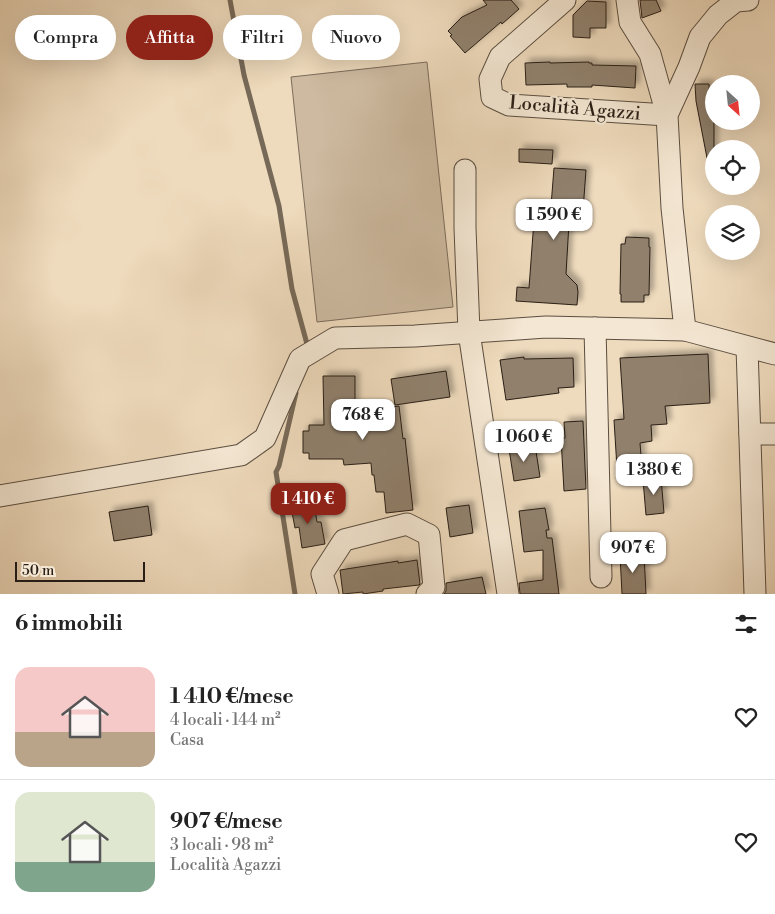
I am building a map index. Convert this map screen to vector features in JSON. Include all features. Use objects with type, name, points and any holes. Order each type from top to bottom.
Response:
[{"type":"street","name":"Località Agazzi","points":[[565,0],[500,57],[490,79],[492,97],[509,105],[667,115]]},
{"type":"street","name":"Località Agazzi","points":[[627,0],[630,22],[650,54],[667,115],[672,208],[685,330]]},
{"type":"street","name":"Località Agazzi","points":[[667,115],[700,37],[724,11],[736,2],[748,0]]},
{"type":"street","points":[[465,170],[465,228],[470,332],[508,594]]},
{"type":"street","points":[[0,496],[241,455],[265,438],[300,359],[335,338],[415,336],[546,327],[685,330],[775,354]]},
{"type":"street","points":[[595,328],[601,577]]},
{"type":"street","points":[[747,346],[755,594]]},
{"type":"street","points":[[750,434],[775,434]]},
{"type":"street","points":[[328,594],[322,574],[344,540],[407,524],[429,535],[434,587],[427,594]]},
{"type":"shaded area","points":[[427,62],[453,307],[317,322],[291,77]]},
{"type":"building","points":[[483,0],[511,0],[519,9],[465,53],[448,31],[462,17],[487,5]]},
{"type":"building","points":[[640,0],[656,0],[661,11],[642,18]]},
{"type":"building","points":[[587,1],[606,2],[606,28],[590,28],[590,38],[573,37],[573,15]]},
{"type":"building","points":[[589,62],[592,65],[636,66],[635,88],[592,85],[592,87],[567,87],[567,84],[526,85],[525,63]]},
{"type":"building","points":[[695,84],[705,84],[705,130],[714,130],[714,140],[705,140],[705,148],[696,101]]},
{"type":"building","points":[[519,149],[553,150],[552,164],[519,162]]},
{"type":"building","points":[[554,168],[586,170],[582,224],[569,223],[566,274],[577,285],[577,305],[516,301],[517,287],[529,288],[534,220],[521,220],[522,205],[551,206]]},
{"type":"building","points":[[626,237],[649,238],[649,295],[644,295],[644,302],[621,302],[621,244],[625,244]]},
{"type":"building","points":[[708,354],[710,403],[665,406],[667,424],[651,425],[652,441],[640,443],[642,467],[617,468],[614,420],[624,419],[620,358]]},
{"type":"building","points":[[524,357],[524,359],[573,358],[574,387],[558,388],[559,393],[506,400],[500,360]]},
{"type":"building","points":[[446,371],[450,397],[395,405],[391,379]]},
{"type":"building","points":[[323,376],[355,376],[355,412],[399,406],[403,439],[405,438],[413,510],[386,513],[384,492],[376,492],[371,463],[344,465],[343,459],[309,459],[309,453],[303,453],[303,431],[309,431],[309,425],[324,425]]},
{"type":"building","points":[[583,421],[586,489],[564,491],[561,438],[565,438],[564,422]]},
{"type":"building","points":[[535,445],[540,477],[514,481],[509,449]]},
{"type":"building","points":[[661,478],[664,513],[646,515],[643,480]]},
{"type":"building","points":[[314,503],[317,522],[321,522],[325,544],[302,548],[299,527],[295,528],[291,507]]},
{"type":"building","points":[[469,505],[473,533],[450,537],[446,508]]},
{"type":"building","points":[[148,506],[152,535],[114,541],[109,512]]},
{"type":"building","points":[[545,508],[549,530],[546,530],[547,538],[552,538],[559,594],[520,594],[519,583],[543,580],[543,550],[524,552],[519,511]]},
{"type":"building","points":[[644,554],[646,594],[622,594],[620,555]]},
{"type":"building","points":[[417,560],[419,585],[383,589],[383,591],[363,594],[363,592],[343,594],[340,570]]},
{"type":"building","points":[[482,577],[486,594],[444,594],[446,583]]},
{"type":"waterway","points":[[230,0],[244,75],[279,206],[292,289],[307,344],[306,348]]},
{"type":"waterway","points":[[295,594],[276,472],[296,393]]}]
